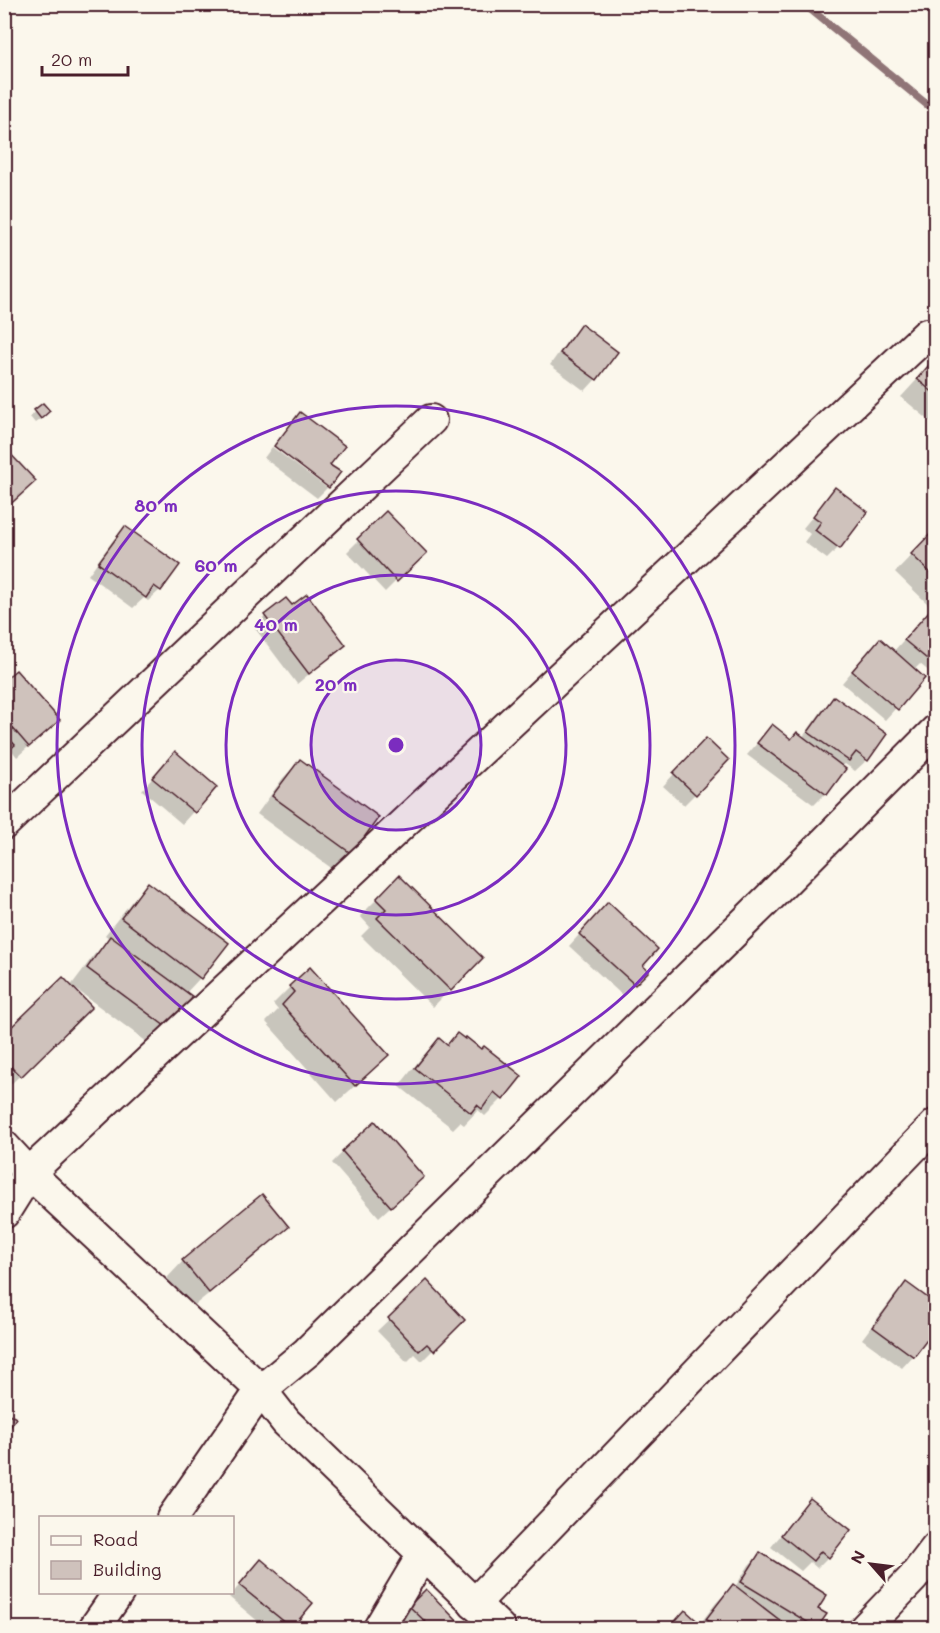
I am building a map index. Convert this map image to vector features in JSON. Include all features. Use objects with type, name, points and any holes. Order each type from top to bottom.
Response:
[{"type":"street","points":[[4,1213],[29,1173],[927,334]]},
{"type":"street","points":[[4,824],[431,420]]},
{"type":"street","points":[[173,1516],[261,1390],[315,1344],[768,899],[936,730]]},
{"type":"street","points":[[474,1604],[936,1124]]},
{"type":"street","points":[[4,1146],[29,1173],[261,1390],[286,1422],[500,1629]]},
{"type":"street","points":[[865,1629],[913,1578],[936,1548]]},
{"type":"street","points":[[379,1629],[423,1554]]},
{"type":"street","points":[[94,1629],[118,1594]]},
{"type":"building","points":[[581,324],[618,352],[597,380],[560,353]]},
{"type":"building","points":[[936,357],[936,395],[917,379]]},
{"type":"building","points":[[43,403],[50,411],[41,419],[34,410]]},
{"type":"building","points":[[300,412],[345,446],[330,465],[341,472],[329,488],[274,446]]},
{"type":"building","points":[[4,447],[36,481],[4,510]]},
{"type":"building","points":[[835,487],[868,512],[840,549],[815,530],[821,522],[813,516]]},
{"type":"building","points":[[386,511],[427,553],[397,582],[357,539]]},
{"type":"building","points":[[125,526],[180,565],[161,591],[154,586],[146,598],[98,563]]},
{"type":"building","points":[[936,528],[936,578],[911,554]]},
{"type":"building","points":[[307,594],[346,645],[309,674],[264,615],[286,598],[292,605]]},
{"type":"building","points":[[936,603],[936,656],[932,653],[927,659],[904,640]]},
{"type":"building","points":[[880,638],[925,678],[898,710],[852,671]]},
{"type":"building","points":[[16,670],[60,720],[29,747],[4,718],[4,680]]},
{"type":"building","points":[[834,696],[887,734],[868,761],[856,752],[849,761],[808,732]]},
{"type":"building","points":[[772,724],[791,739],[797,732],[846,769],[827,795],[757,743]]},
{"type":"building","points":[[4,733],[15,745],[4,754]]},
{"type":"building","points":[[706,738],[729,760],[696,795],[673,773]]},
{"type":"building","points":[[175,751],[217,787],[195,813],[152,778]]},
{"type":"building","points":[[300,759],[379,817],[352,854],[272,796]]},
{"type":"building","points":[[399,875],[483,958],[451,991],[377,918],[386,909],[376,899]]},
{"type":"building","points":[[148,882],[229,943],[201,979],[121,918]]},
{"type":"building","points":[[608,902],[658,949],[643,966],[649,971],[635,985],[579,934]]},
{"type":"building","points":[[110,936],[193,997],[169,1029],[87,968]]},
{"type":"building","points":[[310,967],[389,1055],[355,1086],[282,1005],[294,992],[289,986]]},
{"type":"building","points":[[63,977],[92,1007],[21,1077],[4,1060],[4,1034]]},
{"type":"building","points":[[457,1033],[481,1049],[484,1046],[522,1076],[503,1100],[494,1092],[482,1109],[477,1105],[471,1113],[415,1068],[439,1038],[447,1045]]},
{"type":"building","points":[[375,1121],[424,1177],[391,1207],[342,1151]]},
{"type":"building","points":[[262,1194],[289,1227],[209,1293],[182,1260]]},
{"type":"building","points":[[427,1280],[465,1320],[434,1351],[427,1344],[419,1351],[388,1318]]},
{"type":"building","points":[[906,1282],[936,1304],[936,1328],[914,1357],[873,1327]]},
{"type":"building","points":[[4,1411],[16,1418],[4,1437]]},
{"type":"building","points":[[810,1498],[851,1530],[829,1558],[821,1551],[813,1561],[781,1535]]},
{"type":"building","points":[[760,1552],[827,1595],[818,1609],[827,1614],[817,1628],[741,1582]]},
{"type":"building","points":[[261,1559],[313,1603],[292,1628],[239,1585]]},
{"type":"building","points":[[733,1584],[790,1628],[719,1628],[706,1619]]},
{"type":"building","points":[[426,1589],[460,1624],[455,1628],[432,1628],[409,1606]]},
{"type":"building","points":[[685,1610],[705,1628],[669,1628]]},
{"type":"waterway","points":[[804,4],[936,112]]}]
